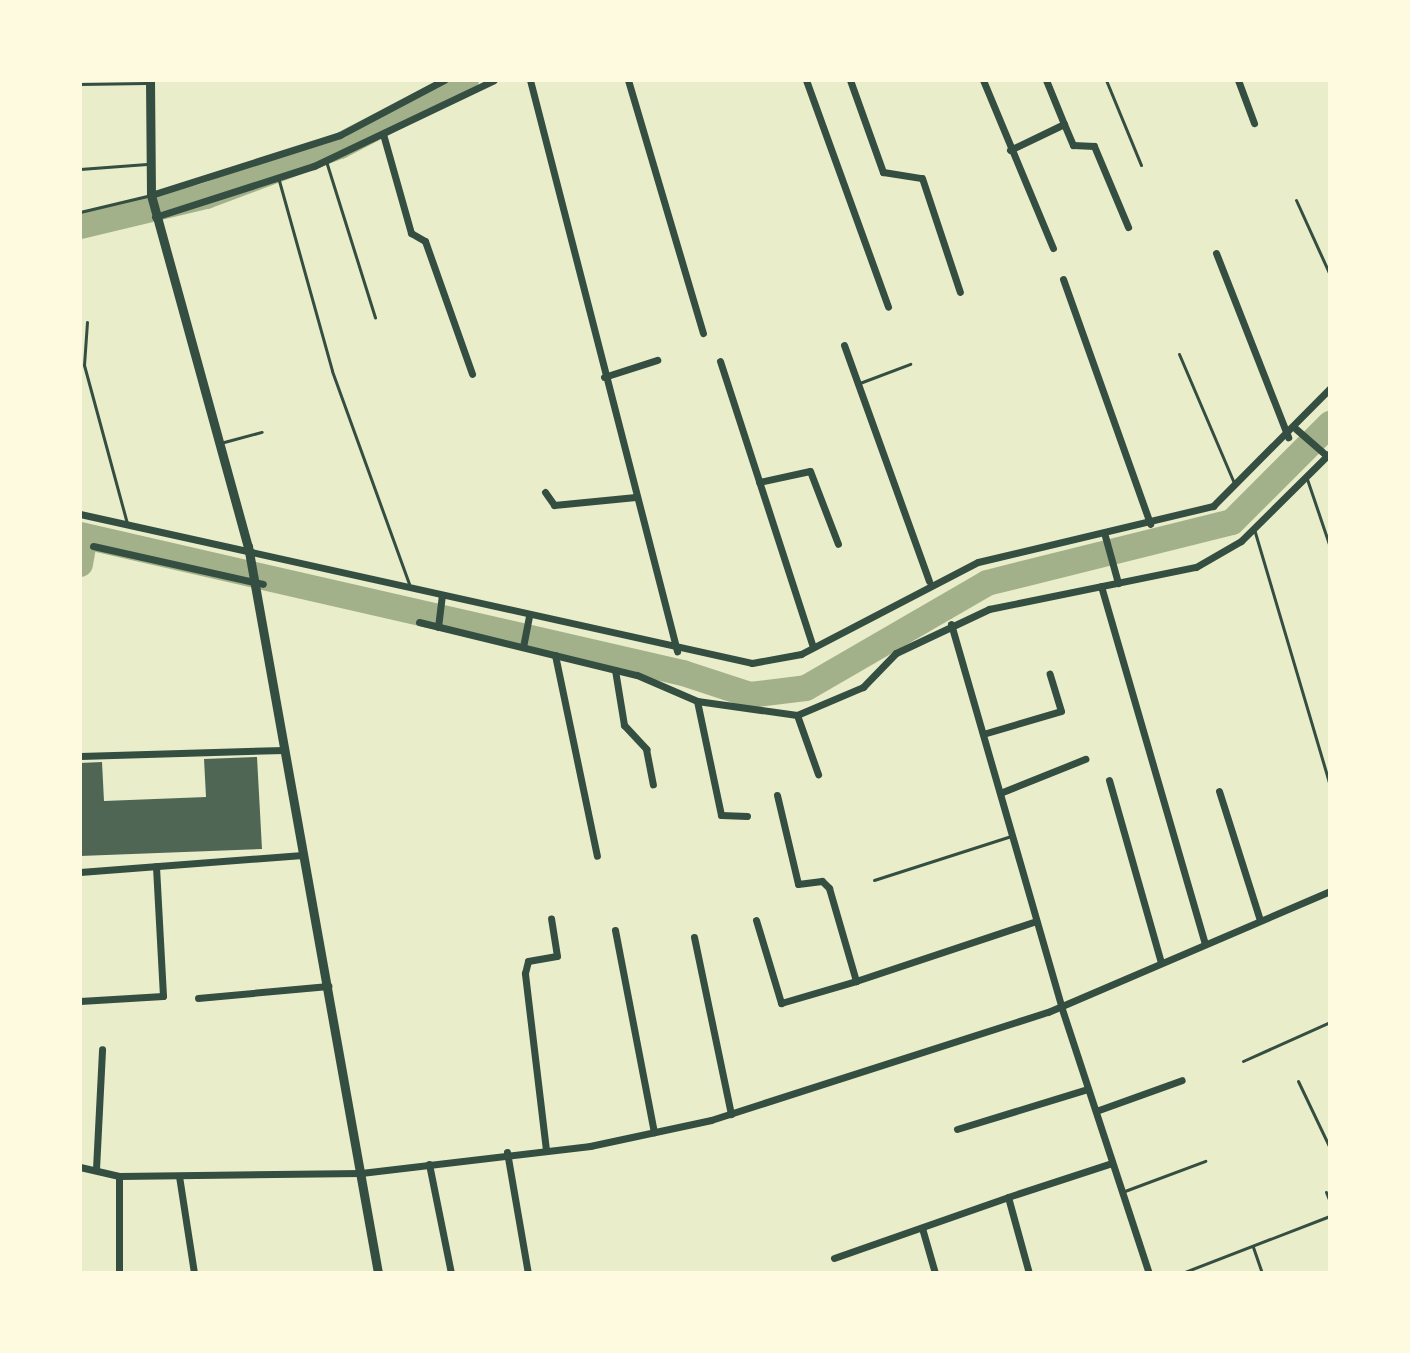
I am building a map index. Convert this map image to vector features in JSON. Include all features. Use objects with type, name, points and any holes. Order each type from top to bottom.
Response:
[{"type":"street","points":[[151,195],[340,135],[444,80]]},
{"type":"street","points":[[154,215],[326,161],[494,80]]},
{"type":"street","points":[[530,80],[677,651]]},
{"type":"street","points":[[628,80],[703,333]]},
{"type":"street","points":[[806,80],[888,307]]},
{"type":"street","points":[[850,80],[883,172],[922,178],[960,292]]},
{"type":"street","points":[[983,80],[1053,248]]},
{"type":"street","points":[[1046,80],[1073,145],[1094,146],[1128,227]]},
{"type":"street","points":[[1238,80],[1254,123]]},
{"type":"street","points":[[150,81],[150,164],[154,215],[248,551],[378,1273]]},
{"type":"street","points":[[1010,150],[1064,124]]},
{"type":"street","points":[[383,134],[411,233],[425,241],[472,374]]},
{"type":"street","points":[[1216,253],[1288,437]]},
{"type":"street","points":[[1063,279],[1150,524]]},
{"type":"street","points":[[844,345],[929,581]]},
{"type":"street","points":[[604,377],[657,360]]},
{"type":"street","points":[[720,361],[813,647]]},
{"type":"street","points":[[80,514],[410,587],[677,651],[752,663],[813,647],[929,581],[978,562],[1105,536],[1213,506],[1296,429],[1330,388]]},
{"type":"street","points":[[419,622],[615,670],[697,701],[797,715],[863,687],[896,653],[951,624],[1101,586],[1196,567],[1254,529],[1328,455],[1296,429]]},
{"type":"street","points":[[759,482],[810,471],[838,544]]},
{"type":"street","points":[[545,492],[554,505],[636,497]]},
{"type":"street","points":[[1105,536],[1118,583]]},
{"type":"street","points":[[93,546],[263,584]]},
{"type":"street","points":[[1101,586],[1205,944]]},
{"type":"street","points":[[438,627],[442,595]]},
{"type":"street","points":[[523,647],[529,615]]},
{"type":"street","points":[[951,624],[1061,1006],[1149,1273]]},
{"type":"street","points":[[555,655],[597,856]]},
{"type":"street","points":[[615,670],[624,725],[646,749],[653,784]]},
{"type":"street","points":[[983,734],[1061,711],[1050,674]]},
{"type":"street","points":[[697,701],[721,815],[747,816]]},
{"type":"street","points":[[797,715],[818,774]]},
{"type":"street","points":[[80,756],[284,750]]},
{"type":"street","points":[[1000,793],[1085,759]]},
{"type":"street","points":[[1109,780],[1161,963]]},
{"type":"street","points":[[1219,791],[1260,920]]},
{"type":"street","points":[[777,795],[798,884],[822,881],[829,888],[856,981]]},
{"type":"street","points":[[80,872],[302,855]]},
{"type":"street","points":[[80,1001],[163,996],[156,866]]},
{"type":"street","points":[[80,1167],[119,1176],[361,1173],[507,1152],[546,1150],[654,1132],[731,1114],[1061,1006],[1330,891]]},
{"type":"street","points":[[546,1150],[525,973],[528,961],[557,956],[551,918]]},
{"type":"street","points":[[756,920],[781,1003],[1036,921]]},
{"type":"street","points":[[615,930],[654,1132]]},
{"type":"street","points":[[694,937],[731,1114]]},
{"type":"street","points":[[198,998],[328,986]]},
{"type":"street","points":[[96,1169],[102,1049]]},
{"type":"street","points":[[1096,1111],[1182,1080]]},
{"type":"street","points":[[957,1129],[1088,1089]]},
{"type":"street","points":[[507,1152],[528,1273]]},
{"type":"street","points":[[834,1258],[1112,1163]]},
{"type":"street","points":[[429,1164],[451,1273]]},
{"type":"street","points":[[119,1176],[119,1273]]},
{"type":"street","points":[[179,1176],[194,1273]]},
{"type":"street","points":[[1008,1197],[1029,1273]]},
{"type":"street","points":[[922,1228],[935,1273]]},
{"type":"lane","points":[[1106,80],[1141,165]]},
{"type":"lane","points":[[80,84],[150,81]]},
{"type":"lane","points":[[326,161],[375,317]]},
{"type":"lane","points":[[80,169],[150,164]]},
{"type":"lane","points":[[278,177],[332,371],[410,587]]},
{"type":"lane","points":[[80,212],[151,195]]},
{"type":"lane","points":[[1296,200],[1330,275]]},
{"type":"lane","points":[[87,322],[84,365],[127,523]]},
{"type":"lane","points":[[1179,354],[1236,487]]},
{"type":"lane","points":[[857,384],[910,364]]},
{"type":"lane","points":[[220,443],[262,432]]},
{"type":"lane","points":[[1307,479],[1330,547]]},
{"type":"lane","points":[[1254,529],[1330,786]]},
{"type":"lane","points":[[874,880],[1011,836]]},
{"type":"lane","points":[[1243,1061],[1330,1022]]},
{"type":"lane","points":[[1298,1081],[1330,1148]]},
{"type":"lane","points":[[1122,1192],[1205,1161]]},
{"type":"lane","points":[[1326,1192],[1330,1202]]},
{"type":"lane","points":[[1182,1273],[1330,1216]]},
{"type":"lane","points":[[1253,1247],[1262,1273]]},
{"type":"building","points":[[257,757],[262,849],[80,856],[80,763],[102,762],[104,801],[206,797],[204,759]]},
{"type":"waterway","points":[[80,226],[206,196],[340,146],[466,80]]},
{"type":"waterway","points":[[80,535],[683,673],[750,695],[806,688],[987,583],[1232,522],[1330,424]]},
{"type":"waterway","points":[[80,564],[85,536]]}]
